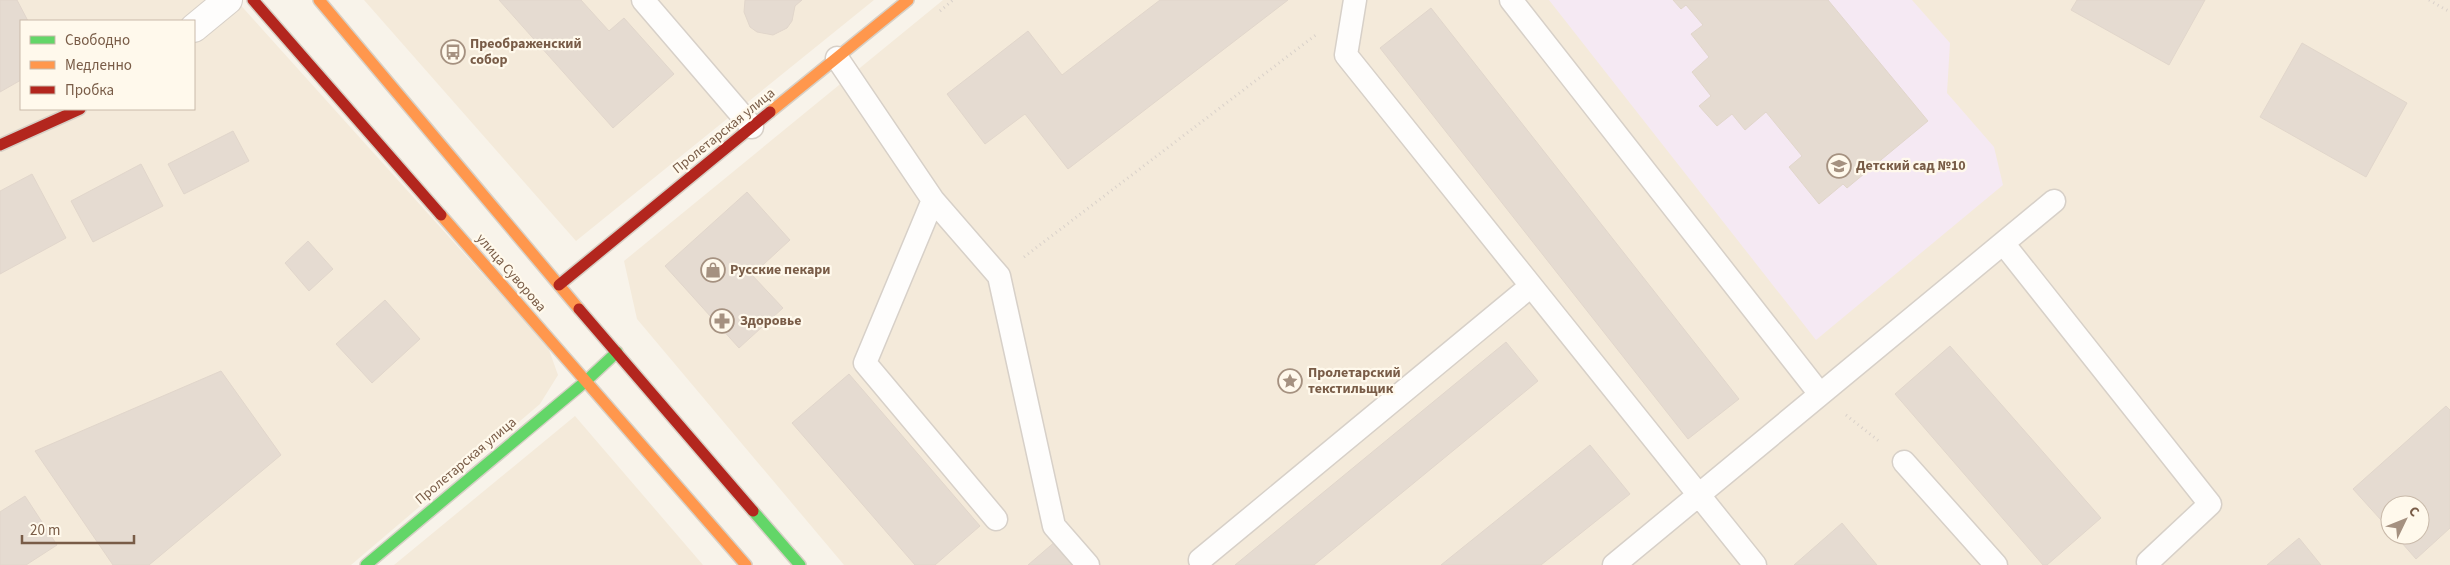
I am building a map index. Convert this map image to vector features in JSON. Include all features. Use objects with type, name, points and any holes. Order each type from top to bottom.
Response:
[{"type":"main road","name":"улица Суворова","points":[[253,0],[746,565]]},
{"type":"main road","name":"улица Суворова","points":[[319,0],[559,285],[800,565]]},
{"type":"main road","name":"Пролетарская улица","points":[[559,285],[908,0]]},
{"type":"main road","points":[[0,145],[78,110]]},
{"type":"main road","name":"Пролетарская улица","points":[[366,565],[586,381],[617,352]]},
{"type":"street","points":[[195,27],[228,0]]},
{"type":"lane","points":[[643,0],[752,127]]},
{"type":"lane","points":[[1511,0],[1820,394]]},
{"type":"lane","points":[[1354,3],[1346,55],[1755,565]]},
{"type":"lane","points":[[836,58],[933,200],[999,276],[1054,526],[1088,565]]},
{"type":"lane","points":[[933,200],[865,363],[996,519]]},
{"type":"lane","points":[[1614,565],[2054,201]]},
{"type":"lane","points":[[2003,243],[2210,504],[2148,562]]},
{"type":"lane","points":[[1200,560],[1531,286]]},
{"type":"lane","points":[[1904,462],[1996,565]]},
{"type":"path","points":[[2429,0],[2450,12]]},
{"type":"path","points":[[999,276],[1354,3]]},
{"type":"path","points":[[1820,394],[1904,462]]},
{"type":"shaded area","points":[[0,0],[219,0],[194,20],[20,20],[20,110],[65,110],[0,139]]},
{"type":"shaded area","points":[[236,0],[548,347],[558,375],[540,404],[351,565],[0,565],[0,150],[89,110],[195,110],[195,32]]},
{"type":"shaded area","points":[[364,0],[874,0],[576,241]]},
{"type":"shaded area","points":[[943,0],[2450,0],[2450,565],[844,565],[637,319],[624,261]]},
{"type":"shaded area","name":"Детский сад №10","points":[[1549,0],[1912,0],[1950,43],[1947,93],[1994,147],[2003,185],[1816,340]]},
{"type":"shaded area","points":[[575,416],[703,565],[394,565]]},
{"type":"building","points":[[0,0],[17,0],[27,20],[20,20],[20,81],[0,92]]},
{"type":"building","points":[[499,0],[581,0],[609,31],[624,18],[674,74],[613,128]]},
{"type":"building","points":[[745,0],[802,0],[795,6],[792,21],[787,28],[773,35],[757,32],[750,27],[744,12]]},
{"type":"building","points":[[1160,0],[1288,0],[1068,169],[1025,114],[985,144],[947,94],[1028,31],[1062,75]]},
{"type":"building","points":[[1673,0],[1828,0],[1928,121],[1847,188],[1843,184],[1819,204],[1789,167],[1802,156],[1766,112],[1745,130],[1732,114],[1717,126],[1699,106],[1711,96],[1692,72],[1709,57],[1691,34],[1703,25],[1686,5],[1681,9]]},
{"type":"building","points":[[2077,0],[2205,0],[2169,65],[2071,10]]},
{"type":"building","points":[[1431,8],[1739,399],[1688,439],[1380,48]]},
{"type":"building","points":[[2302,43],[2407,103],[2366,177],[2260,117]]},
{"type":"building","points":[[233,131],[249,161],[184,194],[168,164]]},
{"type":"building","points":[[141,164],[163,206],[93,242],[71,201]]},
{"type":"building","points":[[32,174],[66,238],[0,274],[0,191]]},
{"type":"building","name":"Русские пекари","points":[[747,192],[790,240],[752,275],[783,308],[739,348],[665,266]]},
{"type":"building","points":[[308,241],[333,269],[309,291],[285,263]]},
{"type":"building","points":[[385,300],[420,339],[372,383],[336,344]]},
{"type":"building","points":[[1506,342],[1538,381],[1314,565],[1235,565]]},
{"type":"building","points":[[1950,346],[2101,518],[2047,565],[2043,565],[1895,394]]},
{"type":"building","points":[[221,371],[281,455],[149,565],[113,565],[35,451]]},
{"type":"building","points":[[849,374],[980,526],[935,565],[915,565],[792,423]]},
{"type":"building","points":[[2446,406],[2450,410],[2450,528],[2416,559],[2404,545],[2430,545],[2430,495],[2380,495],[2380,519],[2353,489]]},
{"type":"building","points":[[1590,445],[1630,494],[1541,565],[1441,565]]},
{"type":"building","points":[[25,496],[57,545],[26,565],[0,565],[0,512]]},
{"type":"building","points":[[1842,523],[1877,565],[1794,565]]},
{"type":"building","points":[[2299,538],[2321,565],[2267,565]]},
{"type":"building","points":[[1057,540],[1078,565],[1028,565]]},
{"type":"traffic: fast","points":[[366,565],[586,381],[617,352]]},
{"type":"traffic: fast","points":[[753,511],[800,565]]},
{"type":"traffic: slow","points":[[319,0],[579,309]]},
{"type":"traffic: slow","points":[[770,112],[908,0]]},
{"type":"traffic: slow","points":[[441,215],[746,565]]},
{"type":"traffic: jam","points":[[253,0],[441,215]]},
{"type":"traffic: jam","points":[[0,145],[78,110]]},
{"type":"traffic: jam","points":[[559,285],[770,112]]},
{"type":"traffic: jam","points":[[579,309],[753,511]]},
{"type":"place","name":"Преображенский собор","points":[[453,52]]},
{"type":"place","name":"Детский сад №10","points":[[1839,166]]},
{"type":"place","name":"Русские пекари","points":[[713,270]]},
{"type":"place","name":"Здоровье","points":[[722,321]]},
{"type":"place","name":"Пролетарский текстильщик","points":[[1290,381]]}]
